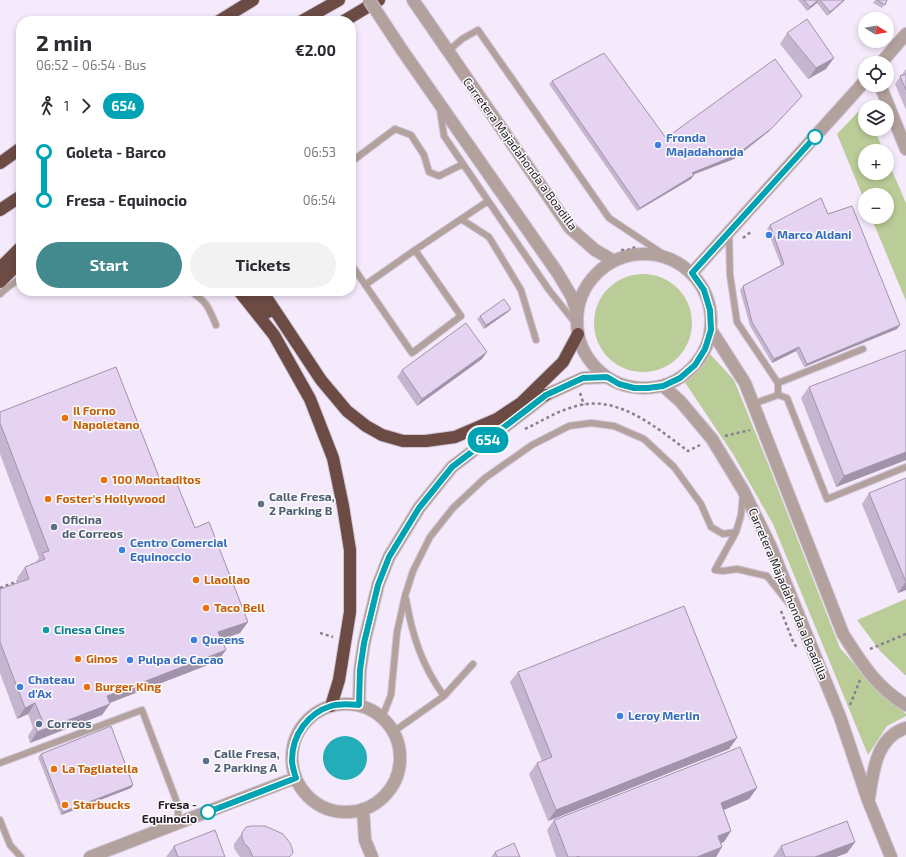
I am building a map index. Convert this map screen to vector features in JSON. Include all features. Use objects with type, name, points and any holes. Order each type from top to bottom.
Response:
[{"type":"highway","points":[[228,16],[253,0]]},
{"type":"highway","points":[[311,16],[339,0]]},
{"type":"highway","points":[[352,16],[379,0]]},
{"type":"highway","points":[[0,163],[16,152]]},
{"type":"highway","points":[[0,210],[16,199]]},
{"type":"highway","points":[[0,268],[16,252]]},
{"type":"highway","points":[[0,282],[16,266]]},
{"type":"highway","points":[[243,296],[274,335],[310,399],[333,458],[350,550],[350,612],[339,680],[331,706]]},
{"type":"highway","points":[[254,296],[296,343]]},
{"type":"highway","points":[[265,296],[322,380],[347,411],[366,426],[382,435],[403,441],[426,441],[455,437],[497,420],[521,403],[563,362],[578,325]]},
{"type":"highway","points":[[521,403],[546,395]]},
{"type":"street","points":[[369,0],[402,50],[557,272],[572,297],[578,325],[584,351],[594,365],[607,377],[619,384],[634,388],[663,386],[680,378],[695,365],[705,349],[711,330],[710,310],[704,290],[692,273],[672,260],[658,255],[643,254],[628,256],[614,261],[600,270],[589,283],[581,298],[578,325]]},
{"type":"street","name":"Carretera Majadahonda a Boadilla","points":[[413,0],[570,228],[595,250],[614,261]]},
{"type":"street","points":[[887,56],[906,34]]},
{"type":"street","points":[[692,273],[858,89]]},
{"type":"street","points":[[883,92],[906,149]]},
{"type":"street","points":[[711,330],[745,383],[843,634],[865,669],[893,697],[906,705]]},
{"type":"street","points":[[359,705],[360,670],[364,643],[378,585],[389,557],[419,508],[452,467],[546,395],[583,378],[607,377]]},
{"type":"street","name":"Carretera Majadahonda a Boadilla","points":[[663,386],[680,401],[712,439],[743,490],[770,544],[797,614],[840,717],[868,800],[891,857]]},
{"type":"street","points":[[345,704],[359,705],[372,710],[382,718],[393,732],[399,754],[399,762],[395,777],[388,791],[377,802],[363,809],[347,812],[331,809],[316,803],[304,792],[296,778],[292,760],[294,742],[302,726],[315,713],[331,706],[345,704]]},
{"type":"street","points":[[868,800],[875,762],[883,744],[899,730],[906,728]]},
{"type":"street","points":[[90,857],[116,852],[178,824],[296,778]]},
{"type":"street","points":[[363,809],[365,840],[372,857]]},
{"type":"lane","points":[[448,52],[462,39],[478,30],[609,218],[672,260]]},
{"type":"lane","points":[[439,102],[444,136],[549,290],[578,325]]},
{"type":"lane","points":[[356,158],[395,129],[411,135],[424,155],[428,172],[439,176],[463,164]]},
{"type":"lane","points":[[365,285],[488,201]]},
{"type":"lane","points":[[461,219],[489,237],[521,290],[536,340]]},
{"type":"lane","points":[[729,233],[730,275],[737,322],[778,383],[778,395]]},
{"type":"lane","points":[[356,272],[412,353],[461,316],[415,250]]},
{"type":"lane","points":[[0,294],[16,281]]},
{"type":"lane","points":[[199,296],[207,304],[216,325]]},
{"type":"lane","points":[[778,383],[863,349]]},
{"type":"lane","points":[[753,404],[778,395],[787,398],[827,499],[906,467]]},
{"type":"lane","points":[[382,718],[391,695],[397,632],[405,596],[413,571],[430,537],[453,508],[485,478],[532,445],[568,426],[591,423],[614,426],[644,439],[674,467],[700,504],[711,527],[723,534],[736,532]]},
{"type":"lane","points":[[743,490],[741,515],[736,532],[715,570],[723,571],[737,569],[767,576],[797,614]]},
{"type":"lane","points":[[405,596],[410,623],[422,661],[432,680],[444,696]]},
{"type":"lane","points":[[393,732],[444,696],[473,664]]},
{"type":"lane","points":[[0,763],[142,710],[178,805],[178,824]]},
{"type":"lane","points":[[0,820],[10,845],[21,857]]},
{"type":"path","points":[[738,242],[752,231]]},
{"type":"path","points":[[522,430],[570,407],[596,402],[610,404],[646,420],[688,451],[712,439],[762,426]]},
{"type":"path","points":[[0,588],[18,581]]},
{"type":"path","points":[[778,604],[794,644],[799,648]]},
{"type":"path","points":[[320,634],[345,641]]},
{"type":"path","points":[[870,649],[906,634]]},
{"type":"path","points":[[840,717],[846,715],[865,669]]},
{"type":"green space","points":[[858,112],[858,136],[877,136],[881,144],[858,144],[858,180],[894,180],[894,175],[906,203],[906,301],[874,224],[894,224],[894,188],[859,188],[837,134]]},
{"type":"green space","points":[[643,274],[662,278],[677,289],[688,304],[692,323],[688,342],[677,357],[662,368],[643,372],[624,368],[609,357],[598,342],[594,323],[598,304],[609,289],[624,278]]},
{"type":"green space","points":[[710,354],[734,380],[840,648],[873,685],[906,714],[906,716],[887,726],[868,755],[773,524],[733,454],[684,381]]},
{"type":"green space","points":[[906,599],[905,675],[880,651],[857,620]]},
{"type":"water","points":[[349,736],[361,742],[366,750],[366,766],[361,774],[353,779],[341,780],[329,774],[324,766],[323,754],[329,742],[337,737]]},
{"type":"building","points":[[804,0],[818,0],[810,7]]},
{"type":"building","points":[[820,0],[844,0],[830,12]]},
{"type":"building","points":[[877,0],[887,0],[885,5]]},
{"type":"building","points":[[807,19],[834,58],[816,68],[787,33]]},
{"type":"building","points":[[604,53],[666,138],[775,59],[802,96],[771,129],[736,155],[692,173],[694,175],[640,208],[552,81]]},
{"type":"building","points":[[906,74],[906,90],[900,76]]},
{"type":"building","points":[[821,198],[828,214],[852,206],[900,325],[807,364],[799,347],[774,359],[752,322],[743,286],[784,264],[770,225]]},
{"type":"building","points":[[504,299],[511,309],[486,325],[480,316]]},
{"type":"building","points":[[466,323],[487,352],[422,399],[402,370]]},
{"type":"building","points":[[906,350],[906,452],[844,476],[809,387]]},
{"type":"building","name":"Centro Comercial Equinoccio","points":[[116,367],[162,485],[175,479],[195,528],[209,522],[248,622],[218,632],[226,650],[107,696],[110,704],[37,732],[35,725],[43,722],[35,703],[25,708],[0,642],[0,589],[29,579],[25,567],[45,559],[42,553],[49,551],[0,423],[0,412]]},
{"type":"building","points":[[906,478],[906,582],[869,493]]},
{"type":"building","name":"Leroy Merlin","points":[[684,606],[737,738],[556,810],[537,763],[552,757],[518,672]]},
{"type":"building","points":[[111,726],[133,785],[63,812],[41,754]]},
{"type":"building","points":[[740,747],[757,788],[721,803],[731,831],[718,836],[722,847],[697,857],[568,857],[554,820]]},
{"type":"building","points":[[847,821],[855,842],[815,857],[785,857],[781,846]]},
{"type":"building","points":[[265,826],[283,834],[290,843],[293,853],[289,857],[253,857],[242,837],[242,833],[246,827]]},
{"type":"building","points":[[215,830],[225,857],[178,857],[174,846]]},
{"type":"building","points":[[514,843],[520,857],[497,857],[495,852]]},
{"type":"bus line","name":"654","points":[[208,812],[296,778],[292,760],[294,742],[302,726],[315,713],[331,706],[345,704],[359,705],[360,670],[364,643],[378,585],[389,557],[419,508],[452,467],[546,395],[583,378],[607,377],[619,384],[634,388],[648,388],[663,386],[680,378],[695,365],[705,349],[711,330],[710,310],[704,290],[692,273],[815,137]]},
{"type":"place","name":"Fronda Majadahonda","points":[[658,145]]},
{"type":"place","name":"Marco Aldani","points":[[769,235]]},
{"type":"place","name":"Il Forno Napoletano","points":[[65,418]]},
{"type":"place","name":"100 Montaditos","points":[[104,480]]},
{"type":"place","name":"Foster's Hollywood","points":[[48,499]]},
{"type":"place","name":"Calle Fresa, 2 Parking B","points":[[261,504]]},
{"type":"place","name":"Oficina de Correos","points":[[54,527]]},
{"type":"place","name":"Centro Comercial Equinoccio","points":[[122,550]]},
{"type":"place","name":"Llaollao","points":[[196,580]]},
{"type":"place","name":"Taco Bell","points":[[206,608]]},
{"type":"place","name":"Cinesa Cines","points":[[46,630]]},
{"type":"place","name":"Queens","points":[[194,640]]},
{"type":"place","name":"Ginos","points":[[78,659]]},
{"type":"place","name":"Pulpa de Cacao","points":[[130,660]]},
{"type":"place","name":"Chateau d'Ax","points":[[20,687]]},
{"type":"place","name":"Burger King","points":[[87,687]]},
{"type":"place","name":"Leroy Merlin","points":[[620,716]]},
{"type":"place","name":"Correos","points":[[39,724]]},
{"type":"place","name":"Calle Fresa, 2 Parking A","points":[[206,761]]},
{"type":"place","name":"La Tagliatella","points":[[54,769]]},
{"type":"place","name":"Starbucks","points":[[65,805]]},
{"type":"place","name":"Fresa - Equinocio","points":[[208,812]]}]
